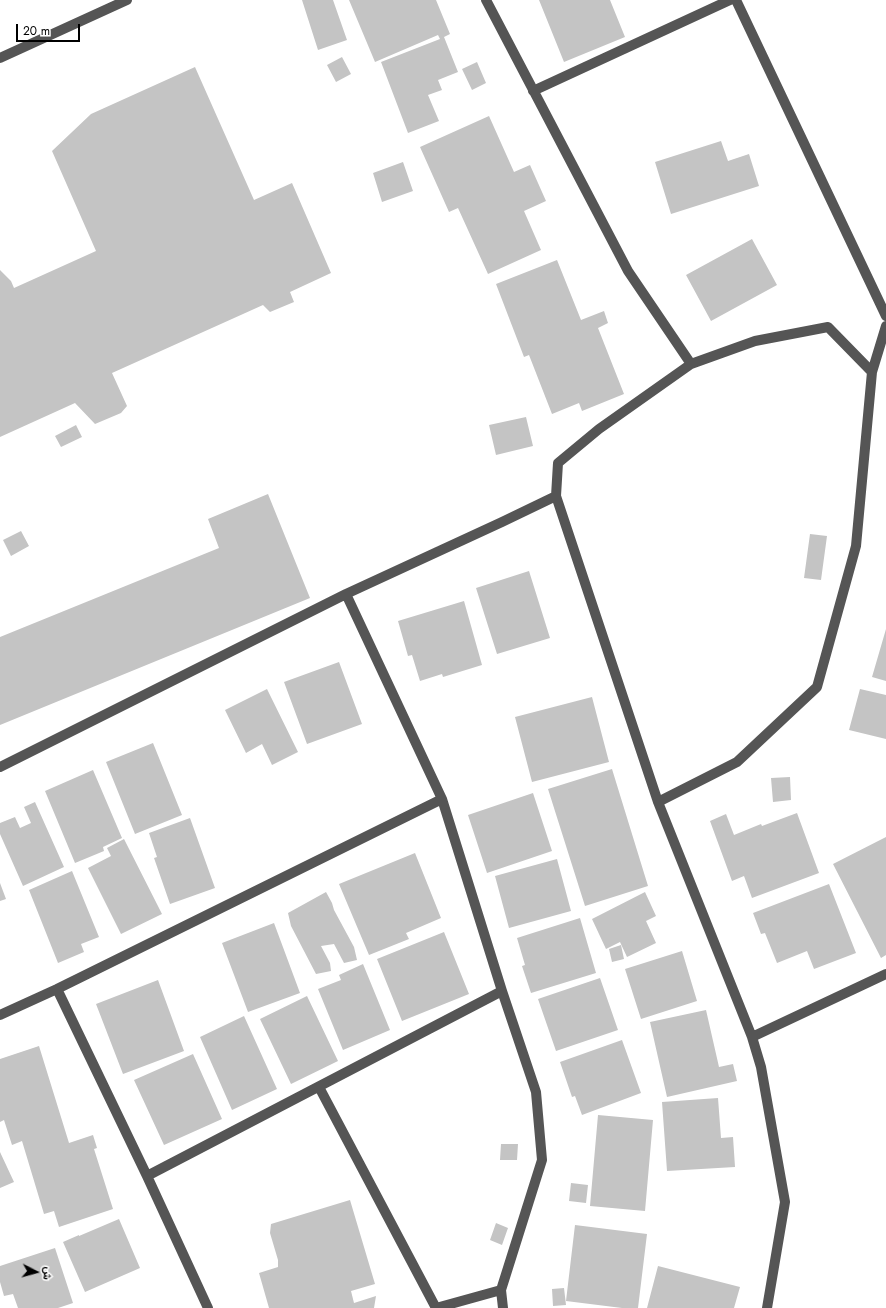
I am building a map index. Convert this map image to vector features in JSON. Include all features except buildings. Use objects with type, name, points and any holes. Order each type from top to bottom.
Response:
[{"type":"street","points":[[0,58],[127,0]]},
{"type":"street","points":[[486,0],[628,271],[691,364]]},
{"type":"street","points":[[534,91],[730,0]]},
{"type":"street","points":[[736,0],[886,316]]},
{"type":"street","points":[[658,802],[737,762],[817,687],[856,546],[872,372],[886,326]]},
{"type":"street","points":[[767,1308],[785,1202],[761,1067],[752,1037],[658,802],[556,496],[558,464],[599,429],[691,364],[755,341],[828,327],[872,372]]},
{"type":"street","points":[[0,767],[346,594],[556,496]]},
{"type":"street","points":[[346,594],[442,799],[502,991],[536,1092],[542,1160],[501,1290],[503,1308]]},
{"type":"street","points":[[0,1015],[57,989],[442,799]]},
{"type":"street","points":[[752,1037],[886,974]]},
{"type":"street","points":[[57,989],[147,1176],[208,1308]]},
{"type":"street","points":[[147,1176],[502,991]]},
{"type":"street","points":[[318,1087],[436,1308],[501,1290]]}]
